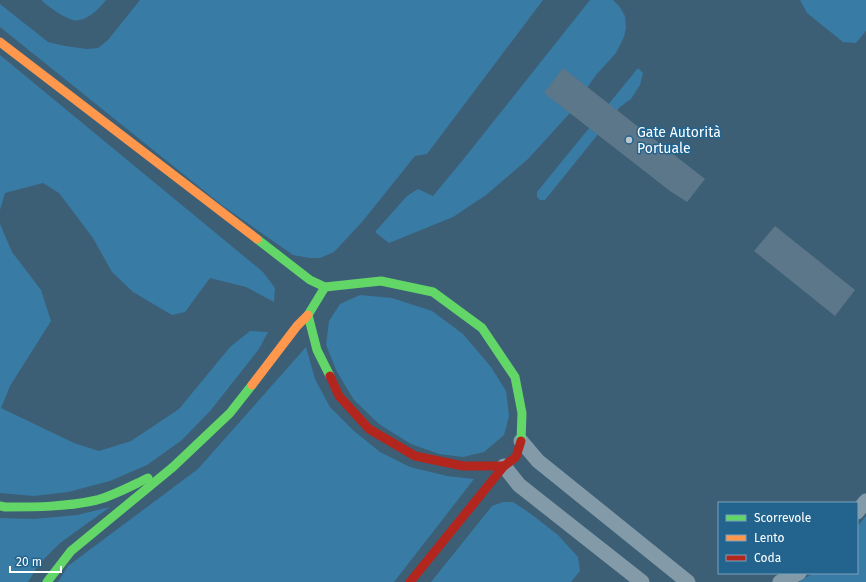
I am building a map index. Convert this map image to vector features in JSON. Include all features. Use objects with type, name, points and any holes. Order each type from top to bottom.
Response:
[{"type":"main road","points":[[0,42],[310,280],[325,287],[381,281],[433,292],[482,328],[515,376],[522,413],[521,441],[516,456],[504,466],[410,582]]},
{"type":"main road","points":[[47,582],[71,551],[173,467],[230,414],[297,326],[308,315],[325,287]]},
{"type":"main road","points":[[308,315],[317,350],[338,396],[369,429],[415,456],[464,466],[504,466]]},
{"type":"main road","points":[[0,506],[40,507],[82,503],[112,495],[173,467]]},
{"type":"street","points":[[521,441],[538,461],[688,582]]},
{"type":"street","points":[[504,466],[519,485],[642,582]]},
{"type":"street","points":[[858,511],[866,501]]},
{"type":"street","points":[[780,582],[797,574]]},
{"type":"shaded area","points":[[41,0],[106,0],[100,7],[87,17],[73,20],[52,9]]},
{"type":"shaded area","points":[[140,0],[543,0],[427,154],[415,156],[362,222],[334,252],[320,258],[309,258],[293,255],[223,206],[0,27],[0,4],[48,42],[87,49],[98,48],[108,40]]},
{"type":"shaded area","points":[[590,0],[613,0],[619,6],[625,16],[626,27],[624,37],[616,53],[596,75],[570,113],[528,159],[486,195],[453,217],[389,243],[375,232],[407,196],[418,189],[433,196]]},
{"type":"shaded area","points":[[800,0],[866,0],[866,31],[856,43],[843,42],[807,13]]},
{"type":"shaded area","points":[[0,55],[263,272],[275,288],[274,302],[246,287],[210,278],[185,312],[172,315],[133,292],[112,272],[93,238],[59,193],[43,183],[5,193],[0,210]]},
{"type":"shaded area","points":[[638,68],[643,73],[640,85],[631,99],[620,107],[545,200],[540,200],[537,197],[537,192]]},
{"type":"shaded area","points":[[0,224],[12,252],[41,290],[51,321],[10,386],[1,408],[74,443],[99,451],[131,441],[179,409],[230,347],[250,331],[268,332],[259,349],[211,410],[182,440],[147,465],[110,481],[68,492],[34,496],[0,493]]},
{"type":"shaded area","points":[[360,295],[392,298],[432,311],[463,334],[491,367],[506,391],[509,416],[504,435],[484,452],[463,457],[439,454],[411,444],[379,424],[354,400],[337,372],[326,345],[329,321],[340,304]]},
{"type":"shaded area","points":[[306,347],[315,379],[330,407],[354,431],[380,452],[410,467],[447,476],[474,479],[394,582],[58,582],[68,566],[198,469]]},
{"type":"shaded area","points":[[503,502],[513,502],[531,514],[558,535],[578,557],[580,571],[571,582],[431,582],[492,506]]},
{"type":"shaded area","points":[[110,507],[60,543],[39,564],[28,582],[0,582],[0,518],[34,519],[77,515]]},
{"type":"shaded area","points":[[866,516],[866,582],[799,582],[811,574],[858,574],[858,526]]},
{"type":"building","name":"Gate Autorità Portuale","points":[[563,68],[705,179],[687,202],[670,191],[544,93]]},
{"type":"building","points":[[775,226],[855,290],[835,316],[754,251]]},
{"type":"traffic: fast","points":[[257,239],[310,280],[325,287],[381,281],[433,292],[482,328],[515,377],[522,413],[521,441]]},
{"type":"traffic: fast","points":[[325,287],[308,315],[317,350],[330,376]]},
{"type":"traffic: fast","points":[[47,582],[71,551],[173,467],[230,413],[252,385]]},
{"type":"traffic: fast","points":[[0,506],[40,507],[97,500],[110,496],[148,478]]},
{"type":"traffic: slow","points":[[0,42],[257,239]]},
{"type":"traffic: slow","points":[[252,385],[297,326],[308,315]]},
{"type":"traffic: jam","points":[[330,376],[339,396],[369,429],[415,456],[463,466],[504,466],[516,457],[521,441]]},
{"type":"traffic: jam","points":[[410,582],[504,466]]},
{"type":"place","name":"Gate Autorità Portuale","points":[[629,140]]}]
